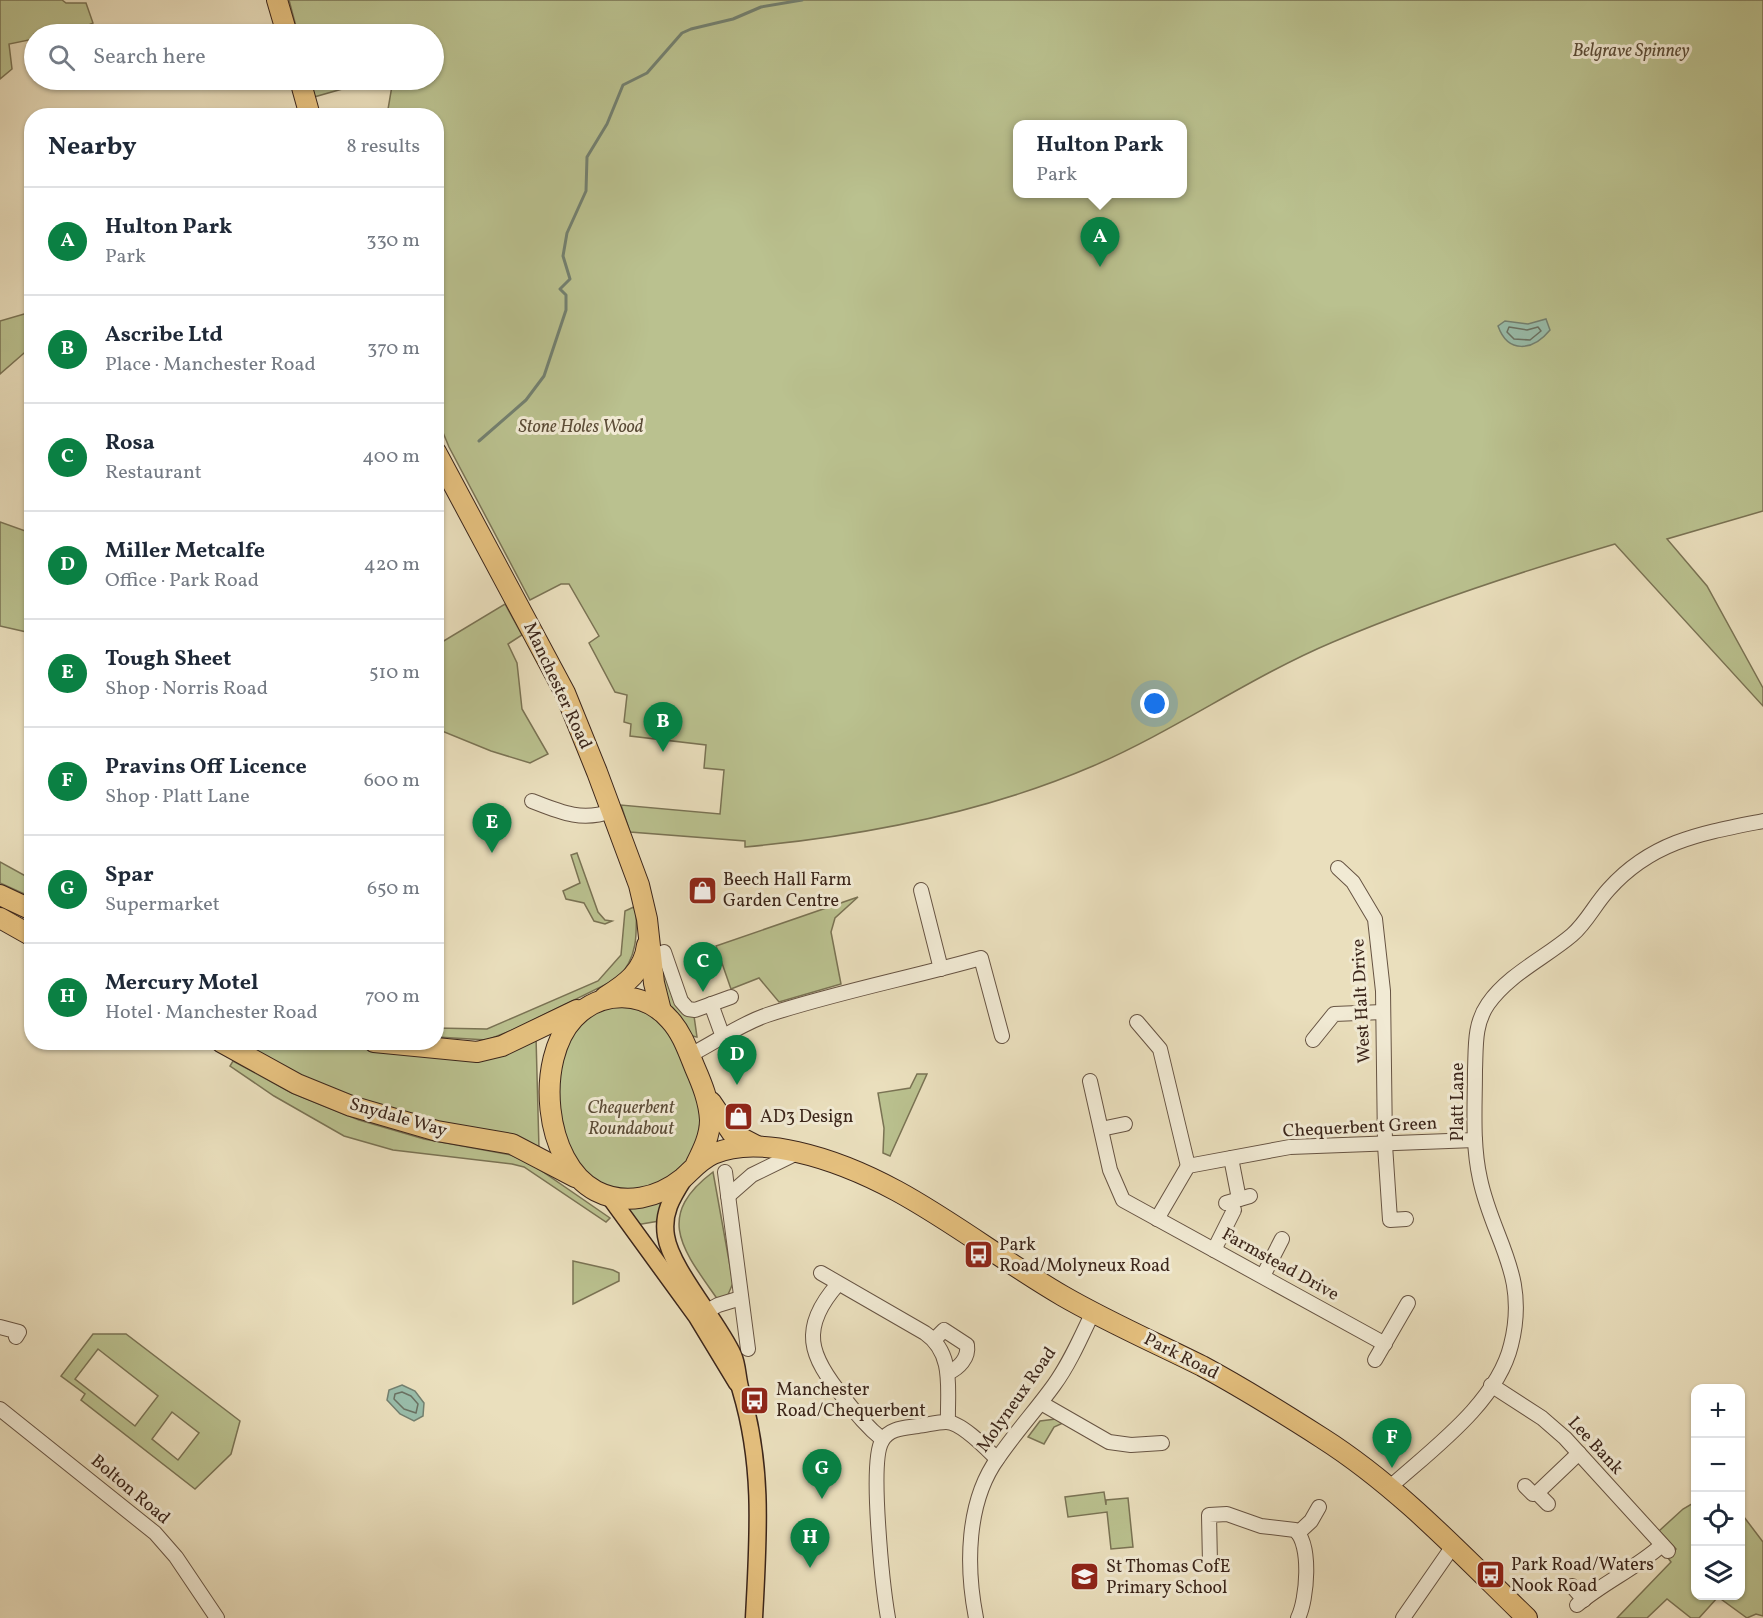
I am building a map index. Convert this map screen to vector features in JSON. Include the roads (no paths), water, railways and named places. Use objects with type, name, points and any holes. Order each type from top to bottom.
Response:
[{"type":"highway","points":[[277,0],[284,24]]},
{"type":"highway","points":[[302,90],[307,108]]},
{"type":"highway","name":"Manchester Road","points":[[444,467],[565,693],[639,885],[654,982],[661,1011]]},
{"type":"highway","points":[[0,895],[24,906]]},
{"type":"highway","points":[[0,918],[24,932]]},
{"type":"highway","name":"Manchester Road","points":[[595,1002],[625,984],[639,970],[646,951],[648,932]]},
{"type":"highway","points":[[444,1049],[477,1052],[502,1046],[595,1002],[634,998],[661,1011],[677,1029],[690,1055],[703,1086],[710,1120],[706,1144],[691,1170],[655,1195],[626,1199],[609,1196],[579,1179],[561,1152],[555,1137],[551,1072],[558,1041],[570,1022],[595,1002]]},
{"type":"highway","name":"Snydale Way","points":[[235,1050],[297,1084],[351,1106],[437,1131],[512,1144],[579,1179]]},
{"type":"highway","name":"Park Road","points":[[703,1086],[723,1124],[737,1136],[757,1146]]},
{"type":"highway","name":"Park Road","points":[[691,1170],[725,1150],[757,1146],[799,1153],[841,1164],[880,1180],[1093,1312],[1250,1393],[1324,1439],[1389,1488],[1527,1618]]},
{"type":"main road","points":[[691,1170],[666,1210],[666,1237],[676,1263],[740,1388],[752,1433],[758,1477],[754,1618]]},
{"type":"main road","points":[[609,1196],[702,1314]]},
{"type":"street","points":[[532,801],[566,815],[585,817],[611,811]]},
{"type":"street","name":"Platt Lane","points":[[1389,1488],[1453,1431],[1491,1385],[1506,1362],[1511,1347],[1516,1296],[1507,1251],[1483,1190],[1475,1140],[1477,1032],[1480,1019],[1490,1002],[1531,965],[1573,934],[1609,889],[1651,853],[1695,836],[1763,821]]},
{"type":"street","name":"West Halt Drive","points":[[1338,868],[1359,891],[1375,919],[1383,1012],[1385,1144],[1390,1220],[1406,1219]]},
{"type":"street","points":[[921,890],[941,969]]},
{"type":"street","points":[[664,952],[684,1005],[691,1010],[731,997]]},
{"type":"street","points":[[690,1055],[767,1015],[834,994],[981,958],[1002,1036]]},
{"type":"street","points":[[711,1005],[723,1037]]},
{"type":"street","points":[[1313,1040],[1334,1014],[1383,1012]]},
{"type":"street","points":[[1137,1022],[1153,1038],[1162,1054],[1188,1166],[1157,1219]]},
{"type":"street","name":"Farmstead Drive","points":[[1090,1081],[1119,1194],[1123,1200],[1384,1344]]},
{"type":"street","points":[[1101,1129],[1125,1124]]},
{"type":"street","name":"Chequerbent Green","points":[[1188,1166],[1290,1147],[1475,1140]]},
{"type":"street","points":[[728,1196],[752,1175],[799,1153]]},
{"type":"street","points":[[1214,1250],[1237,1202],[1230,1158]]},
{"type":"street","points":[[725,1172],[748,1349]]},
{"type":"street","points":[[1263,1276],[1283,1245]]},
{"type":"street","points":[[821,1273],[934,1340],[942,1350],[948,1374],[948,1422]]},
{"type":"street","points":[[838,1284],[819,1309],[812,1330],[813,1349],[826,1377],[868,1427],[882,1439]]},
{"type":"street","points":[[702,1314],[741,1298]]},
{"type":"street","points":[[1375,1360],[1408,1303]]},
{"type":"street","name":"Molyneux Road","points":[[976,1618],[971,1586],[974,1520],[985,1483],[997,1459],[1063,1371],[1093,1312]]},
{"type":"street","points":[[0,1327],[19,1332],[16,1337]]},
{"type":"street","points":[[934,1340],[944,1330],[967,1345],[968,1353],[960,1366],[948,1374]]},
{"type":"street","name":"Lee Bank","points":[[1491,1385],[1542,1418],[1579,1453],[1665,1548],[1605,1583],[1580,1603],[1572,1586]]},
{"type":"street","points":[[1041,1403],[1109,1442],[1131,1445],[1162,1443]]},
{"type":"street","name":"Bolton Road","points":[[0,1409],[155,1533],[176,1557],[218,1618]]},
{"type":"street","points":[[888,1618],[883,1587],[879,1523],[877,1456],[882,1439],[897,1429],[948,1422],[969,1434],[997,1459]]},
{"type":"street","points":[[1548,1504],[1531,1490],[1579,1453]]},
{"type":"street","points":[[1298,1533],[1311,1521],[1319,1507]]},
{"type":"street","points":[[1210,1563],[1209,1515],[1227,1514],[1261,1526],[1291,1529],[1298,1533],[1307,1580],[1304,1602],[1298,1618]]},
{"type":"street","points":[[1403,1618],[1453,1546]]},
{"type":"water","points":[[1546,319],[1550,330],[1529,345],[1514,345],[1502,335],[1498,326],[1505,321],[1528,324]]},
{"type":"water","points":[[402,1385],[415,1391],[424,1403],[423,1416],[414,1421],[400,1414],[387,1400],[389,1390]]},
{"type":"waterway","points":[[479,441],[526,400],[544,376],[566,310],[566,295],[560,289],[570,279],[563,256],[567,233],[586,191],[587,157],[607,124],[623,85],[647,73],[682,33],[733,19],[761,7],[802,0]]},
{"type":"place","name":"Hulton Park","points":[[1100,267]]},
{"type":"place","name":"Ascribe Ltd","points":[[663,752]]},
{"type":"place","name":"Tough Sheet","points":[[492,853]]},
{"type":"place","name":"Beech Hall Farm Garden Centre","points":[[702,890]]},
{"type":"place","name":"Rosa","points":[[703,992]]},
{"type":"place","name":"Miller Metcalfe","points":[[737,1085]]},
{"type":"place","name":"AD3 Design","points":[[739,1117]]},
{"type":"place","name":"Park Road/Molyneux Road","points":[[978,1255]]},
{"type":"place","name":"Manchester Road/Chequerbent","points":[[755,1400]]},
{"type":"place","name":"Pravins Off Licence","points":[[1392,1468]]},
{"type":"place","name":"Spar","points":[[822,1499]]},
{"type":"place","name":"Mercury Motel","points":[[810,1568]]},
{"type":"place","name":"Park Road/Waters Nook Road","points":[[1490,1575]]},
{"type":"place","name":"St Thomas CofE Primary School","points":[[1085,1577]]},
{"type":"park label","name":"Belgrave Spinney","points":[[1631,51]]},
{"type":"park label","name":"Stone Holes Wood","points":[[581,427]]},
{"type":"park label","name":"Chequerbent Roundabout","points":[[631,1118]]}]
